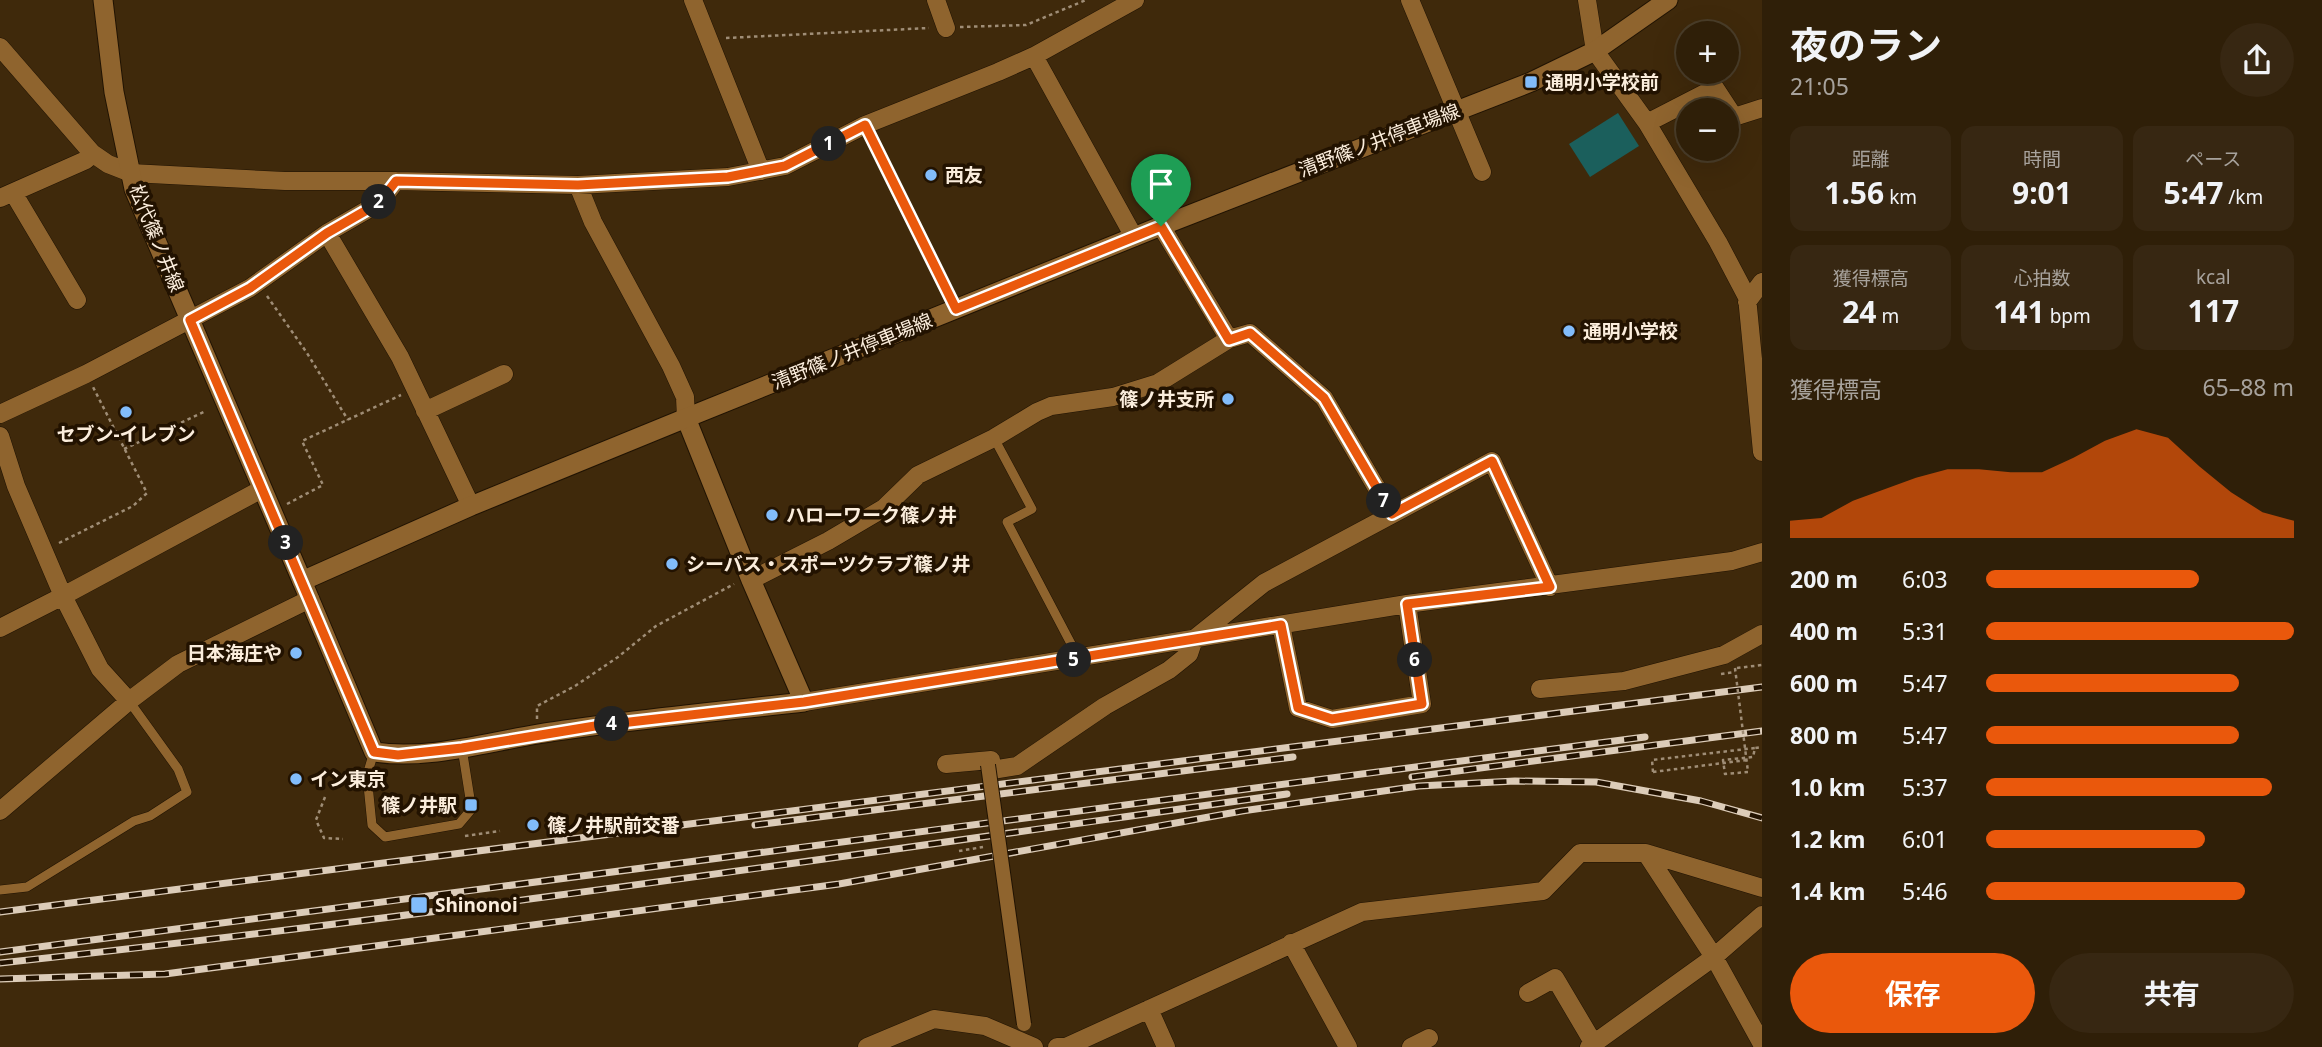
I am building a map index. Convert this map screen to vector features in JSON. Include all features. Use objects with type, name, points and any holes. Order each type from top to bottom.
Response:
[{"type":"main road","name":"松代篠ノ井線","points":[[103,0],[114,92],[134,189],[374,752]]},
{"type":"main road","name":"清野篠ノ井停車場線","points":[[306,590],[471,506],[1161,226],[1531,82],[1595,51],[1668,0]]},
{"type":"main road","points":[[374,752],[398,755],[462,748],[538,734],[804,702],[750,578],[686,418]]},
{"type":"street","points":[[693,0],[761,171]]},
{"type":"street","points":[[936,0],[946,28]]},
{"type":"street","points":[[0,47],[92,153],[108,164],[131,173],[285,181],[578,185],[728,177],[785,166],[865,125],[1034,55],[1135,0]]},
{"type":"street","points":[[1410,0],[1482,172]]},
{"type":"street","points":[[1587,0],[1595,51],[1647,123],[1718,242],[1746,297],[1762,447]]},
{"type":"street","points":[[1034,55],[1134,237]]},
{"type":"street","points":[[1647,123],[1715,88],[1734,117],[1762,108]]},
{"type":"street","points":[[77,300],[7,196],[86,160],[92,153]]},
{"type":"street","points":[[0,414],[86,374],[258,283],[327,233],[379,203],[396,181]]},
{"type":"street","points":[[578,185],[593,222],[671,366],[685,397],[686,418]]},
{"type":"street","points":[[1161,226],[1229,340]]},
{"type":"street","points":[[327,233],[400,358],[471,506]]},
{"type":"street","points":[[1747,302],[1762,282]]},
{"type":"street","points":[[750,578],[828,541],[884,508],[918,475],[994,438],[1037,412],[1051,406],[1113,397],[1158,383],[1229,340],[1250,333],[1324,398],[1392,514]]},
{"type":"street","points":[[425,411],[505,374]]},
{"type":"street","points":[[0,436],[16,486],[63,596],[100,669],[129,701]]},
{"type":"street","points":[[946,764],[991,760],[992,770],[1017,765],[1105,706],[1169,670],[1189,654],[1194,639],[1264,583],[1492,461],[1550,587]]},
{"type":"street","points":[[0,628],[262,489]]},
{"type":"street","points":[[804,702],[1407,604],[1732,561],[1762,552]]},
{"type":"street","points":[[0,811],[129,701],[178,664],[306,590]]},
{"type":"street","points":[[1281,625],[1298,708],[1332,719],[1422,704],[1407,604]]},
{"type":"street","points":[[1540,689],[1624,681],[1724,655],[1762,634]]},
{"type":"street","points":[[988,765],[1024,1024]]},
{"type":"street","points":[[990,846],[1003,948]]},
{"type":"street","points":[[1057,1047],[1066,1047],[1362,912],[1543,891],[1580,853],[1646,853],[1762,888]]},
{"type":"street","points":[[1646,853],[1714,957],[1762,1044]]},
{"type":"street","points":[[1528,992],[1555,978],[1597,1044],[1663,991],[1714,957],[1762,915]]},
{"type":"street","points":[[1291,943],[1348,1047]]},
{"type":"street","points":[[1149,1009],[1166,1047]]},
{"type":"street","points":[[867,1047],[902,1040],[934,1019],[985,1026],[1034,1047]]},
{"type":"street","points":[[1411,1047],[1429,1038]]},
{"type":"lane","points":[[994,438],[1032,509],[1007,522],[1079,659]]},
{"type":"lane","points":[[0,890],[27,887],[134,821],[150,816],[187,792],[178,769],[129,701]]},
{"type":"lane","points":[[374,752],[367,775],[372,825],[385,836],[459,824],[470,811],[471,805],[462,748]]},
{"type":"path","points":[[709,39],[1026,25],[1086,0]]},
{"type":"path","points":[[865,125],[956,309]]},
{"type":"path","points":[[258,283],[348,420]]},
{"type":"path","points":[[44,551],[133,506],[147,493],[86,374]]},
{"type":"path","points":[[287,504],[323,485],[302,441],[415,389]]},
{"type":"path","points":[[124,449],[206,411]]},
{"type":"path","points":[[538,734],[537,706],[575,686],[618,657],[656,626],[750,578]]},
{"type":"path","points":[[1755,748],[1753,757],[1723,760],[1725,774],[1748,772],[1747,760],[1735,668],[1762,665]]},
{"type":"path","points":[[1747,760],[1653,772],[1652,760],[1762,747]]},
{"type":"path","points":[[326,797],[316,820],[324,838],[343,839]]},
{"type":"path","points":[[457,837],[500,831]]},
{"type":"path","points":[[959,851],[990,846]]},
{"type":"water","points":[[1618,113],[1639,146],[1590,177],[1569,144]]},
{"type":"railway","points":[[0,912],[1762,687]]},
{"type":"railway","points":[[1412,777],[1762,731]]},
{"type":"railway","points":[[0,952],[1645,737]]},
{"type":"railway","points":[[755,825],[1293,757]]},
{"type":"railway","points":[[0,979],[165,974],[839,884],[1242,811],[1419,786],[1515,781],[1596,782],[1701,801],[1762,818]]},
{"type":"railway","points":[[0,963],[483,905],[1287,794]]},
{"type":"place","name":"通明小学校前","points":[[1531,82]]},
{"type":"place","name":"西友","points":[[931,175]]},
{"type":"place","name":"通明小学校","points":[[1569,331]]},
{"type":"place","name":"篠ノ井支所","points":[[1228,399]]},
{"type":"place","name":"セブン-イレブン","points":[[126,412]]},
{"type":"place","name":"ハローワーク篠ノ井","points":[[772,515]]},
{"type":"place","name":"シーバス・スポーツクラブ篠ノ井","points":[[672,564]]},
{"type":"place","name":"日本海庄や","points":[[296,653]]},
{"type":"place","name":"イン東京","points":[[296,779]]},
{"type":"place","name":"篠ノ井駅","points":[[471,805]]},
{"type":"place","name":"篠ノ井駅前交番","points":[[533,825]]},
{"type":"place","name":"Shinonoi","points":[[419,905]]},
{"type":"route","points":[[865,125],[956,309],[1161,226],[1229,340],[1250,333],[1324,398],[1392,514],[1492,461],[1550,587],[1407,604],[1422,704],[1332,719],[1298,708],[1281,625],[804,702],[595,726],[462,748],[398,755],[374,752],[190,320],[250,288],[327,233],[379,203],[396,181],[578,185],[728,177],[785,166],[865,125]]}]
